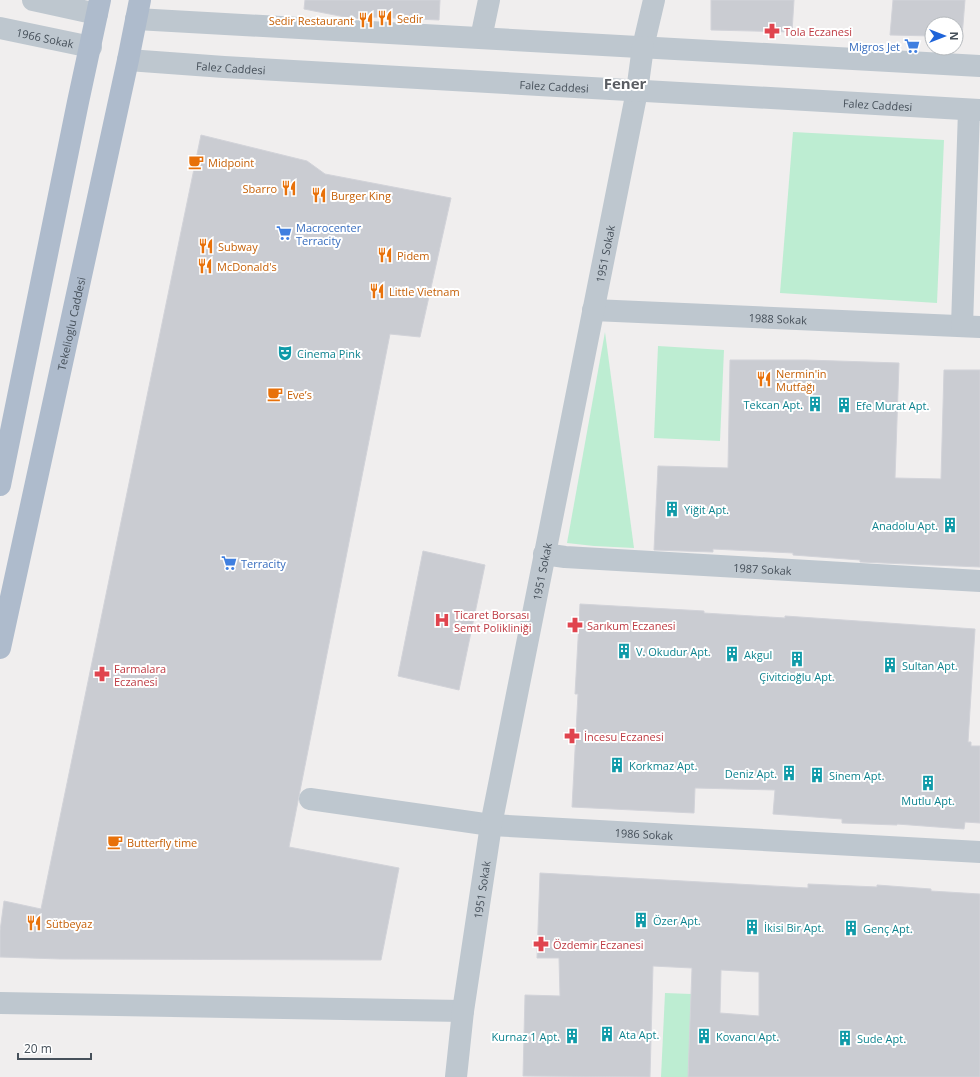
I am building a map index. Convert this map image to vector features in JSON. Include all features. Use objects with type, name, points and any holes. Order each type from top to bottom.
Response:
[{"type":"main road","points":[[0,485],[78,102],[99,7]]},
{"type":"main road","name":"Tekelioglu Caddesi","points":[[0,648],[138,10]]},
{"type":"street","points":[[33,0],[99,7]]},
{"type":"street","points":[[481,38],[489,0]]},
{"type":"street","points":[[643,48],[654,0]]},
{"type":"street","points":[[138,10],[481,38],[980,66]]},
{"type":"street","name":"1966 Sokak","points":[[0,28],[91,48]]},
{"type":"street","name":"1951 Sokak","points":[[456,1077],[463,1011],[490,825],[637,91],[643,48]]},
{"type":"street","name":"Falez Caddesi","points":[[128,60],[201,66],[975,110]]},
{"type":"street","name":"1988 Sokak","points":[[593,310],[971,327],[975,110]]},
{"type":"street","name":"1987 Sokak","points":[[544,554],[581,558],[980,581]]},
{"type":"street","name":"1986 Sokak","points":[[310,799],[490,825],[980,852]]},
{"type":"street","points":[[0,1003],[463,1011]]},
{"type":"green space","points":[[793,132],[944,140],[937,303],[780,293]]},
{"type":"green space","points":[[605,332],[634,548],[567,543]]},
{"type":"green space","points":[[658,346],[724,350],[720,441],[654,438]]},
{"type":"green space","points":[[665,993],[691,994],[688,1077],[661,1077]]},
{"type":"building","points":[[305,0],[440,0],[439,20],[371,17],[368,19],[350,18],[304,9]]},
{"type":"building","points":[[711,0],[794,0],[792,32],[711,30]]},
{"type":"building","points":[[893,0],[965,0],[964,16],[924,16],[924,36],[890,35]]},
{"type":"building","name":"Terracity","points":[[201,135],[307,161],[325,174],[451,198],[420,337],[390,334],[289,847],[399,868],[381,960],[60,959],[0,957],[0,931],[4,901],[41,909]]},
{"type":"building","points":[[730,360],[806,360],[899,363],[895,478],[941,479],[944,370],[980,370],[980,567],[860,562],[860,560],[793,555],[793,553],[713,549],[713,552],[654,550],[658,466],[728,468]]},
{"type":"building","name":"Ticaret Borsası Semt Polikliniği","points":[[423,551],[485,565],[459,690],[398,676]]},
{"type":"building","points":[[580,604],[975,629],[968,742],[971,742],[971,746],[980,746],[980,823],[965,822],[964,829],[897,824],[842,823],[842,819],[773,814],[775,790],[695,788],[694,813],[572,807],[578,694],[575,694]]},
{"type":"building","points":[[540,873],[808,888],[808,884],[877,887],[877,885],[931,889],[931,891],[980,894],[980,1077],[688,1077],[692,968],[653,966],[650,1077],[523,1076],[525,995],[560,996],[559,958],[537,958]],"holes":[[[721,970],[759,972],[759,1016],[720,1013]]]},
{"type":"place","name":"Sedir","points":[[385,18]]},
{"type":"place","name":"Sedir Restaurant","points":[[366,20]]},
{"type":"place","name":"Tola Eczanesi","points":[[772,31]]},
{"type":"place","name":"Migros Jet","points":[[912,46]]},
{"type":"place","name":"Midpoint","points":[[196,162]]},
{"type":"place","name":"Sbarro","points":[[289,188]]},
{"type":"place","name":"Burger King","points":[[319,195]]},
{"type":"place","name":"Macrocenter Terracity","points":[[284,233]]},
{"type":"place","name":"Subway","points":[[206,246]]},
{"type":"place","name":"Pidem","points":[[385,255]]},
{"type":"place","name":"McDonald's","points":[[205,266]]},
{"type":"place","name":"Little Vietnam","points":[[377,291]]},
{"type":"place","name":"Cinema Pink","points":[[285,353]]},
{"type":"place","name":"Nermin'in Mutfağı","points":[[764,379]]},
{"type":"place","name":"Eve’s","points":[[275,394]]},
{"type":"place","name":"Tekcan Apt.","points":[[815,404]]},
{"type":"place","name":"Efe Murat Apt.","points":[[844,405]]},
{"type":"place","name":"Yiğit Apt.","points":[[672,509]]},
{"type":"place","name":"Anadolu Apt.","points":[[950,525]]},
{"type":"place","name":"Terracity","points":[[229,563]]},
{"type":"place","name":"Ticaret Borsası Semt Polikliniği","points":[[442,620]]},
{"type":"place","name":"Sarıkum Eczanesi","points":[[575,625]]},
{"type":"place","name":"V. Okudur Apt.","points":[[624,651]]},
{"type":"place","name":"Akgul","points":[[732,654]]},
{"type":"place","name":"Çivitcioğlu Apt.","points":[[797,659]]},
{"type":"place","name":"Sultan Apt.","points":[[890,665]]},
{"type":"place","name":"Farmalara Eczanesi","points":[[102,674]]},
{"type":"place","name":"İncesu Eczanesi","points":[[572,736]]},
{"type":"place","name":"Korkmaz Apt.","points":[[617,765]]},
{"type":"place","name":"Deniz Apt.","points":[[789,773]]},
{"type":"place","name":"Sinem Apt.","points":[[817,775]]},
{"type":"place","name":"Mutlu Apt.","points":[[928,783]]},
{"type":"place","name":"Butterfly time","points":[[115,842]]},
{"type":"place","name":"Özer Apt.","points":[[641,920]]},
{"type":"place","name":"Sütbeyaz","points":[[34,923]]},
{"type":"place","name":"İkisi Bir Apt.","points":[[752,927]]},
{"type":"place","name":"Genç Apt.","points":[[851,928]]},
{"type":"place","name":"Özdemir Eczanesi","points":[[541,944]]},
{"type":"place","name":"Ata Apt.","points":[[607,1034]]},
{"type":"place","name":"Kurnaz 1 Apt.","points":[[572,1036]]},
{"type":"place","name":"Kovancı Apt.","points":[[704,1036]]},
{"type":"place","name":"Sude Apt.","points":[[845,1038]]},
{"type":"district","name":"Fener","points":[[625,83]]}]
